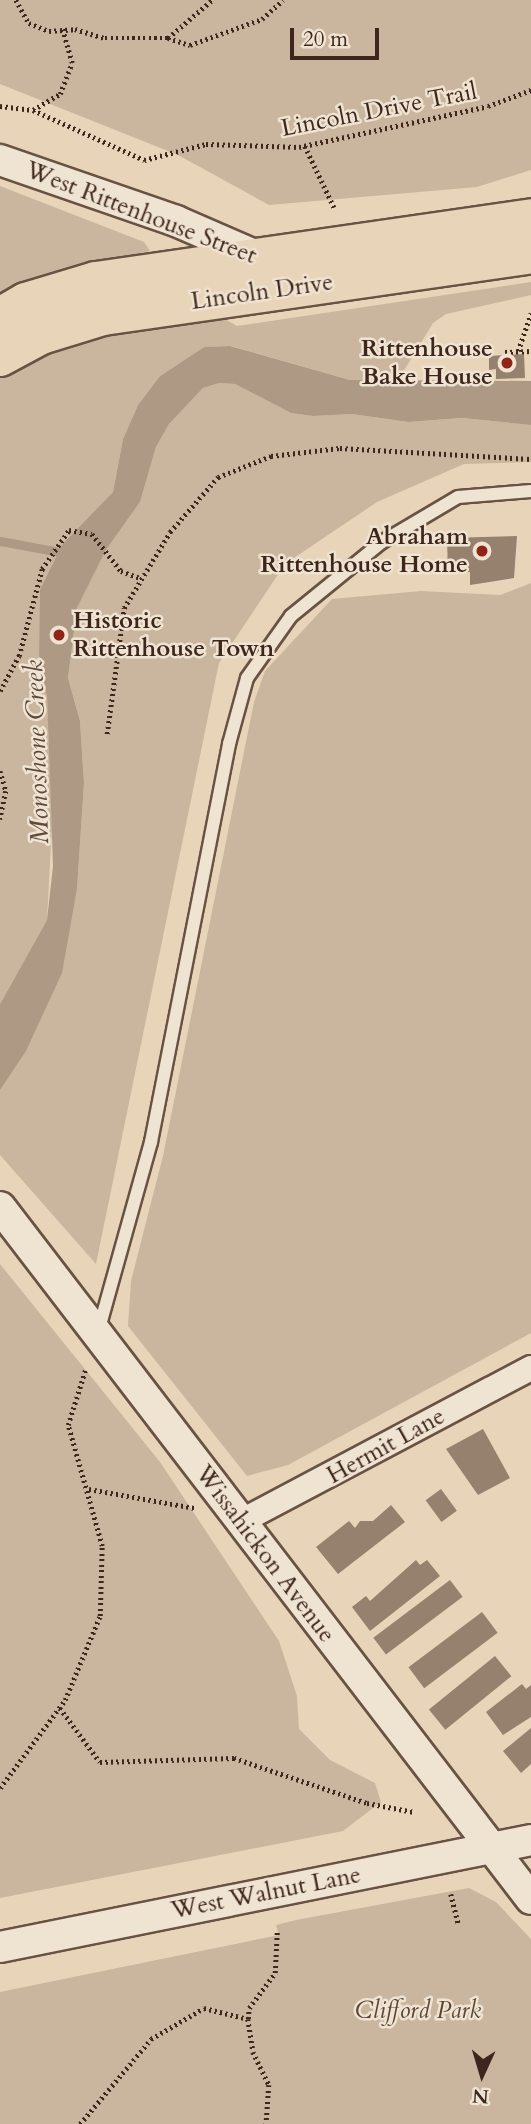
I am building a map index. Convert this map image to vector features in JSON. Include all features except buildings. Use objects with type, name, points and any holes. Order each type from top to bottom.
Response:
[{"type":"main road","name":"Lincoln Drive","points":[[0,317],[26,302],[96,281],[531,218]]},
{"type":"main road","name":"Lincoln Drive","points":[[0,357],[41,335],[103,316],[531,254]]},
{"type":"street","name":"West Rittenhouse Street","points":[[0,160],[176,221],[319,284]]},
{"type":"street","name":"Wissahickon Avenue","points":[[0,1207],[531,1899]]},
{"type":"street","name":"Hermit Lane","points":[[232,1511],[531,1368]]},
{"type":"street","name":"West Walnut Lane","points":[[2,1946],[531,1840]]},
{"type":"lane","points":[[98,1332],[154,1129],[229,744],[247,678],[292,616],[382,542],[458,497],[531,491]]},
{"type":"path","points":[[16,0],[38,29],[62,29],[105,38],[168,38],[190,45],[217,39],[262,19],[283,0]]},
{"type":"path","points":[[168,38],[212,0]]},
{"type":"path","points":[[33,110],[48,104],[67,83],[72,63],[62,29]]},
{"type":"path","name":"Lincoln Drive Trail","points":[[0,106],[33,110],[144,160],[206,144],[305,146],[488,106],[531,90]]},
{"type":"path","points":[[305,146],[334,207]]},
{"type":"path","points":[[518,351],[531,313]]},
{"type":"path","points":[[505,352],[531,351]]},
{"type":"path","points":[[107,734],[117,638],[124,608],[140,578],[199,495],[218,477],[250,462],[340,448],[531,459]]},
{"type":"path","points":[[0,691],[19,656],[42,569],[69,530],[92,534],[121,571],[140,578]]},
{"type":"path","points":[[0,771],[6,791],[0,819]]},
{"type":"path","points":[[0,1788],[60,1708],[100,1616],[102,1546],[89,1489],[68,1425],[98,1332]]},
{"type":"path","points":[[89,1489],[182,1507],[232,1511]]},
{"type":"path","points":[[60,1708],[100,1762],[234,1758],[367,1803],[414,1812]]},
{"type":"path","points":[[451,1894],[458,1923]]},
{"type":"path","points":[[266,2124],[269,2085],[253,2052],[248,2019],[249,2008],[275,1973],[277,1932]]},
{"type":"path","points":[[80,2124],[152,2039],[172,2024],[204,2008],[248,2019]]},
{"type":"green space","points":[[0,0],[531,0],[531,170],[477,187],[269,205],[178,155],[0,84]]},
{"type":"green space","points":[[0,186],[144,242],[150,251],[63,270],[0,295]]},
{"type":"green space","points":[[531,282],[531,295],[446,314],[433,323],[397,382],[350,380],[231,346],[204,347],[160,376],[138,405],[123,439],[113,492],[86,523],[39,670],[47,696],[52,825],[47,920],[0,1004],[0,377],[43,352],[126,327],[218,315],[237,326]]},
{"type":"green space","points":[[219,383],[235,384],[291,413],[313,416],[352,414],[408,422],[462,418],[531,425],[531,462],[464,464],[377,502],[285,564],[219,663],[96,1264],[0,1155],[0,1090],[69,929],[77,889],[84,783],[80,721],[68,678],[77,608],[106,550],[140,502],[156,447],[169,424],[203,388]]},
{"type":"green space","points":[[531,583],[531,1333],[288,1465],[247,1476],[128,1326],[131,1281],[163,1156],[254,702],[265,671],[332,599],[421,591],[500,595]]},
{"type":"green space","points":[[0,1264],[160,1462],[279,1641],[297,1696],[299,1729],[330,1760],[375,1783],[381,1802],[343,1831],[0,1898]]},
{"type":"green space","name":"Clifford Park","points":[[469,1888],[496,1902],[531,1939],[531,2124],[0,2124],[0,1992],[279,1935],[276,1925],[296,1920]]},
{"type":"shaded area","points":[[230,346],[350,380],[531,381],[531,425],[462,418],[408,422],[352,414],[313,416],[291,413],[235,384],[219,383],[203,388],[169,424],[156,447],[140,502],[106,550],[77,608],[68,678],[80,721],[84,783],[77,889],[62,973],[26,1051],[0,1090],[0,1004],[47,920],[53,866],[47,696],[39,670],[40,590],[62,545],[113,492],[123,439],[138,405],[160,376],[204,347]]},
{"type":"waterway","points":[[0,541],[70,554]]},
{"type":"place","name":"Rittenhouse Bake House","points":[[507,363]]},
{"type":"place","name":"Abraham Rittenhouse Home","points":[[482,551]]},
{"type":"place","name":"Historic Rittenhouse Town","points":[[59,635]]},
{"type":"water label","name":"Monoshone Creek","points":[[37,752]]}]
